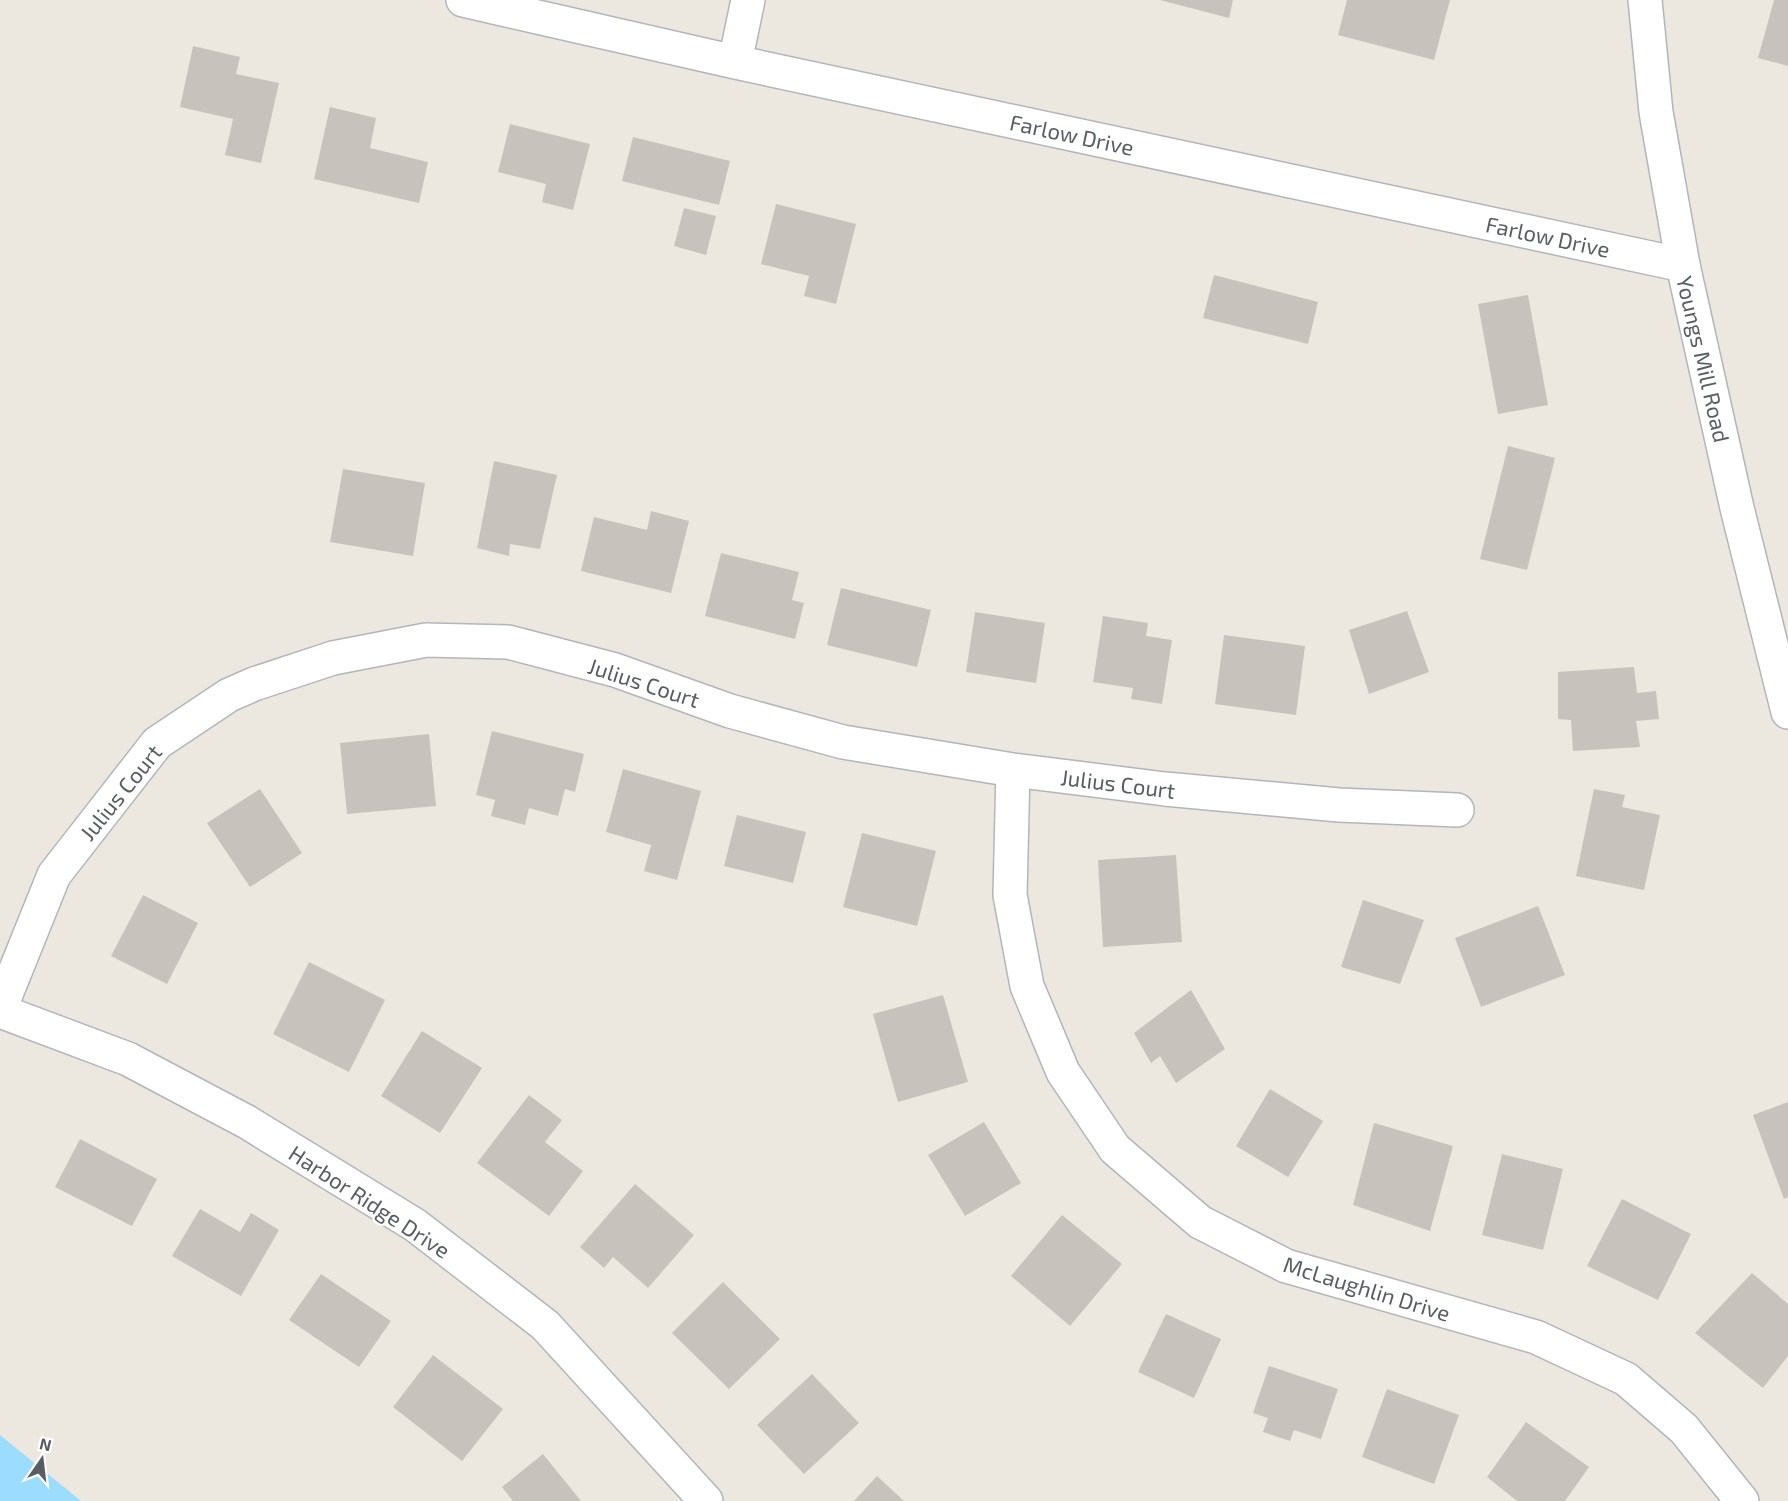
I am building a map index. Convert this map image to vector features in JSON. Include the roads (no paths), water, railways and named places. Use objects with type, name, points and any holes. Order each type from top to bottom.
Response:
[{"type":"street","name":"Farlow Drive","points":[[463,0],[735,62],[1683,265]]},
{"type":"street","points":[[735,62],[748,0]]},
{"type":"street","name":"Youngs Mill Road","points":[[1645,0],[1656,112],[1683,265],[1737,508],[1788,712]]},
{"type":"street","name":"Julius Court","points":[[0,1010],[54,875],[157,743],[228,695],[254,684],[333,658],[426,640],[508,642],[615,670],[730,711],[843,742],[1013,770],[1165,789],[1339,805],[1458,810]]},
{"type":"street","name":"McLaughlin Drive","points":[[1013,770],[1010,895],[1027,986],[1063,1072],[1115,1149],[1200,1222],[1286,1266],[1536,1337],[1626,1379],[1684,1429],[1742,1501]]},
{"type":"street","name":"Harbor Ridge Drive","points":[[0,1010],[128,1059],[247,1122],[415,1225],[545,1325],[706,1501]]},
{"type":"water","points":[[0,1435],[81,1501],[0,1501]]}]
